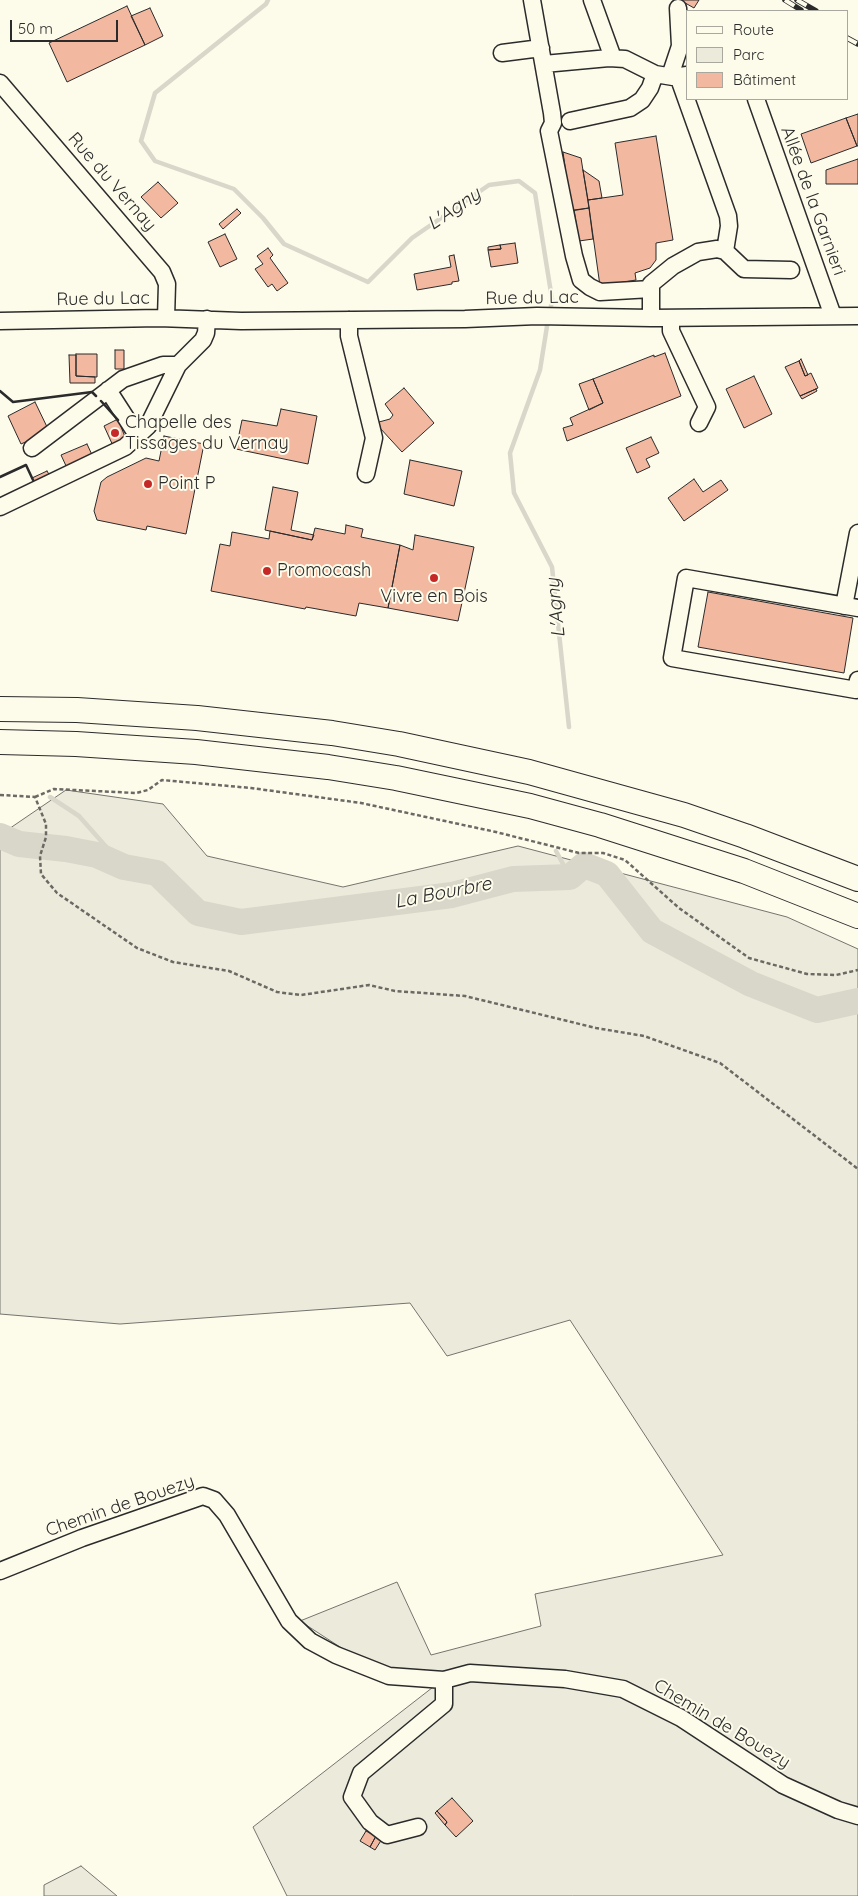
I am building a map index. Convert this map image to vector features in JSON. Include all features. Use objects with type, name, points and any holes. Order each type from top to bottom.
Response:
[{"type":"highway","points":[[0,709],[77,710],[198,718],[399,744],[529,772],[623,797],[745,836],[858,879]]},
{"type":"highway","points":[[0,742],[76,744],[196,752],[328,767],[405,780],[530,806],[600,825],[744,871],[858,916]]},
{"type":"street","points":[[532,0],[554,123],[549,131],[574,256],[581,280],[600,292],[651,289]]},
{"type":"street","points":[[592,0],[613,58]]},
{"type":"street","points":[[678,8],[680,46],[672,75],[728,216],[729,226],[725,251]]},
{"type":"street","points":[[502,53],[625,59],[672,75]]},
{"type":"street","points":[[570,121],[630,108],[642,100],[650,88],[672,75]]},
{"type":"street","name":"Rue du Vernay","points":[[0,83],[162,272],[166,284],[166,318]]},
{"type":"street","name":"Allée de la Garnieri","points":[[756,100],[833,316]]},
{"type":"street","points":[[651,318],[651,284],[673,266],[698,252],[717,248],[725,251],[744,269],[791,270]]},
{"type":"street","name":"Rue du Lac","points":[[0,321],[166,318],[241,321],[465,319],[537,316],[651,318],[858,316]]},
{"type":"street","points":[[671,318],[671,331],[707,407],[699,423]]},
{"type":"street","points":[[0,507],[125,447],[148,426],[178,365],[203,340],[206,333],[207,319]]},
{"type":"street","points":[[349,320],[349,336],[374,438],[366,474]]},
{"type":"street","points":[[32,448],[123,379],[163,364],[178,365]]},
{"type":"street","points":[[108,390],[137,436]]},
{"type":"street","points":[[858,532],[851,607],[686,578],[672,658],[856,690],[858,680]]},
{"type":"street","name":"Chemin de Bouezy","points":[[0,1570],[82,1538],[203,1496],[214,1500],[227,1514],[289,1621],[310,1641],[336,1655],[389,1676],[444,1680],[470,1672],[565,1679],[622,1688],[682,1718],[783,1785],[838,1810],[858,1816]]},
{"type":"street","points":[[418,1827],[387,1835],[370,1822],[352,1797],[361,1773],[444,1704],[444,1680]]},
{"type":"path","points":[[0,795],[35,797],[54,789],[136,793],[148,790],[162,780],[251,788],[361,803],[496,832],[579,853],[603,853],[625,860],[679,908],[749,958],[807,974],[836,975],[858,970]]},
{"type":"path","points":[[35,797],[46,824],[46,837],[40,856],[41,874],[57,893],[137,948],[172,962],[229,971],[277,992],[301,995],[369,985],[395,992],[466,996],[596,1028],[644,1036],[720,1063],[858,1169]]},
{"type":"green space","points":[[66,790],[163,804],[207,856],[343,887],[518,846],[787,917],[858,949],[858,1896],[287,1896],[253,1827],[437,1684],[360,1660],[300,1621],[397,1582],[431,1655],[541,1626],[535,1594],[723,1555],[570,1320],[447,1356],[410,1303],[120,1324],[0,1314],[0,835]]},
{"type":"green space","points":[[81,1866],[117,1896],[44,1896],[44,1885]]},
{"type":"building","points":[[680,0],[699,0],[694,8]]},
{"type":"building","points":[[127,6],[145,45],[67,82],[49,43]]},
{"type":"building","points":[[150,8],[163,36],[145,45],[131,16]]},
{"type":"building","points":[[858,114],[858,146],[857,146],[846,118]]},
{"type":"building","points":[[846,118],[857,146],[811,163],[801,134]]},
{"type":"building","points":[[656,136],[673,240],[656,243],[656,260],[650,268],[635,273],[636,280],[600,286],[588,200],[623,195],[615,143]]},
{"type":"building","points":[[563,152],[581,158],[589,208],[571,211]]},
{"type":"building","points":[[858,159],[858,184],[826,184],[826,170]]},
{"type":"building","points":[[583,170],[599,181],[602,198],[588,200]]},
{"type":"building","points":[[158,182],[178,203],[161,218],[141,197]]},
{"type":"building","points":[[589,208],[593,239],[579,241],[574,210]]},
{"type":"building","points":[[237,209],[241,213],[223,229],[219,224]]},
{"type":"building","points":[[225,234],[237,259],[220,267],[208,242]]},
{"type":"building","points":[[515,243],[518,263],[491,267],[488,250],[501,249],[500,245]]},
{"type":"building","points":[[500,245],[501,249],[488,250],[488,247]]},
{"type":"building","points":[[268,248],[273,255],[270,258],[288,283],[277,291],[272,284],[268,287],[255,269],[263,264],[257,256]]},
{"type":"building","points":[[454,255],[459,281],[417,290],[414,274],[451,267],[449,256]]},
{"type":"building","points":[[115,350],[124,350],[124,369],[115,369]]},
{"type":"building","points":[[665,353],[681,396],[567,441],[563,428],[573,425],[570,418],[603,403],[593,379],[654,355],[654,357]]},
{"type":"building","points":[[76,354],[97,354],[97,377],[76,376]]},
{"type":"building","points":[[69,355],[76,355],[76,376],[95,377],[95,383],[70,383]]},
{"type":"building","points":[[801,359],[808,375],[805,376],[799,361]]},
{"type":"building","points":[[799,361],[805,376],[811,373],[818,388],[800,396],[785,367]]},
{"type":"building","points":[[754,376],[772,414],[744,428],[726,389]]},
{"type":"building","points":[[593,379],[603,403],[589,410],[579,384]]},
{"type":"building","points":[[404,388],[434,423],[402,452],[380,428],[379,422],[390,419],[393,415],[385,404]]},
{"type":"building","points":[[816,389],[817,391],[802,399],[800,396]]},
{"type":"building","points":[[35,402],[49,431],[21,444],[8,416]]},
{"type":"building","points":[[281,409],[317,416],[308,464],[236,449],[242,420],[277,426]]},
{"type":"building","name":"Chapelle des Tissages du Vernay","points":[[118,419],[127,442],[114,448],[104,426]]},
{"type":"building","name":"Point P","points":[[164,436],[204,444],[186,534],[147,526],[146,530],[97,520],[94,511],[101,482],[107,477],[146,458],[159,461]]},
{"type":"building","points":[[651,437],[659,453],[646,459],[650,467],[637,473],[626,448]]},
{"type":"building","points":[[87,444],[93,457],[67,468],[61,455]]},
{"type":"building","points":[[410,460],[462,471],[454,506],[404,494]]},
{"type":"building","points":[[47,471],[50,476],[35,483],[32,478]]},
{"type":"building","points":[[694,479],[703,492],[721,480],[728,490],[684,521],[668,498]]},
{"type":"building","points":[[273,487],[298,492],[291,530],[314,535],[312,540],[265,530]]},
{"type":"building","points":[[346,525],[363,529],[361,537],[400,545],[388,608],[359,603],[356,616],[306,607],[305,609],[211,591],[220,544],[230,546],[232,532],[269,539],[270,531],[312,540],[315,528],[345,534]]},
{"type":"building","points":[[415,535],[474,547],[458,621],[388,608],[400,545],[413,550]]},
{"type":"building","points":[[708,592],[853,618],[844,673],[698,647]]},
{"type":"building","points":[[452,1798],[473,1821],[456,1837],[445,1825],[447,1822],[437,1811]]},
{"type":"building","points":[[437,1811],[447,1822],[445,1825],[435,1813]]},
{"type":"building","points":[[366,1831],[376,1836],[370,1847],[360,1841]]},
{"type":"building","points":[[376,1836],[382,1839],[375,1850],[370,1847]]},
{"type":"waterway","name":"L'Agny","points":[[268,0],[266,4],[155,93],[141,141],[155,161],[234,189],[263,218],[284,244],[368,282],[412,238],[489,185],[519,181],[535,193],[552,299],[550,313]]},
{"type":"waterway","name":"L'Agny","points":[[548,320],[540,370],[510,453],[514,493],[552,567],[569,727]]},
{"type":"waterway","points":[[50,797],[79,816],[124,867]]},
{"type":"waterway","name":"La Bourbre","points":[[0,836],[19,844],[66,849],[97,855],[124,867],[157,873],[198,913],[241,922],[452,895],[513,879],[570,877],[584,865],[607,874],[652,931],[751,984],[817,1010],[858,1001]]},
{"type":"waterway","name":"L'Agny","points":[[556,851],[570,877]]},
{"type":"railway","points":[[785,0],[801,10]]},
{"type":"railway","points":[[797,0],[814,10]]},
{"type":"railway","points":[[848,39],[858,44]]},
{"type":"wall","points":[[0,391],[13,402],[92,392],[96,396]]},
{"type":"wall","points":[[101,401],[118,420]]},
{"type":"wall","points":[[0,477],[26,465],[33,480]]},
{"type":"place","name":"Chapelle des Tissages du Vernay","points":[[115,433]]},
{"type":"place","name":"Point P","points":[[148,484]]},
{"type":"place","name":"Promocash","points":[[267,571]]},
{"type":"place","name":"Vivre en Bois","points":[[434,578]]}]
